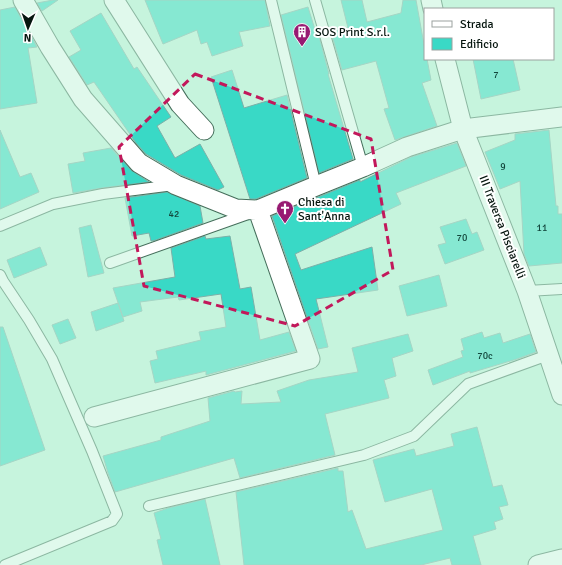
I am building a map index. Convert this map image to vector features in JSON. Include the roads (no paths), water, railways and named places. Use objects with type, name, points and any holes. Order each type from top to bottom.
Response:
[{"type":"street","points":[[23,0],[50,47],[83,99],[139,163],[176,185],[236,209],[258,210],[363,167],[407,147],[463,129],[562,117]]},
{"type":"street","points":[[114,0],[180,104],[204,130]]},
{"type":"street","name":"III Traversa Pisciarelli","points":[[445,60],[463,129],[526,291],[562,394]]},
{"type":"street","points":[[94,417],[310,359],[258,210]]},
{"type":"street","points":[[538,565],[562,559]]},
{"type":"lane","points":[[271,0],[316,186]]},
{"type":"lane","points":[[315,0],[363,167]]},
{"type":"lane","points":[[0,226],[53,204],[103,194],[176,185]]},
{"type":"lane","points":[[110,263],[258,210]]},
{"type":"lane","points":[[0,275],[52,359],[92,451],[117,514],[112,521],[5,565]]},
{"type":"lane","points":[[526,291],[562,288]]},
{"type":"lane","points":[[149,506],[364,455],[414,436],[468,384],[548,355]]},
{"type":"place","name":"SOS Print S.r.l.","points":[[302,47]]},
{"type":"place","name":"Chiesa di Sant'Anna","points":[[285,224]]}]
